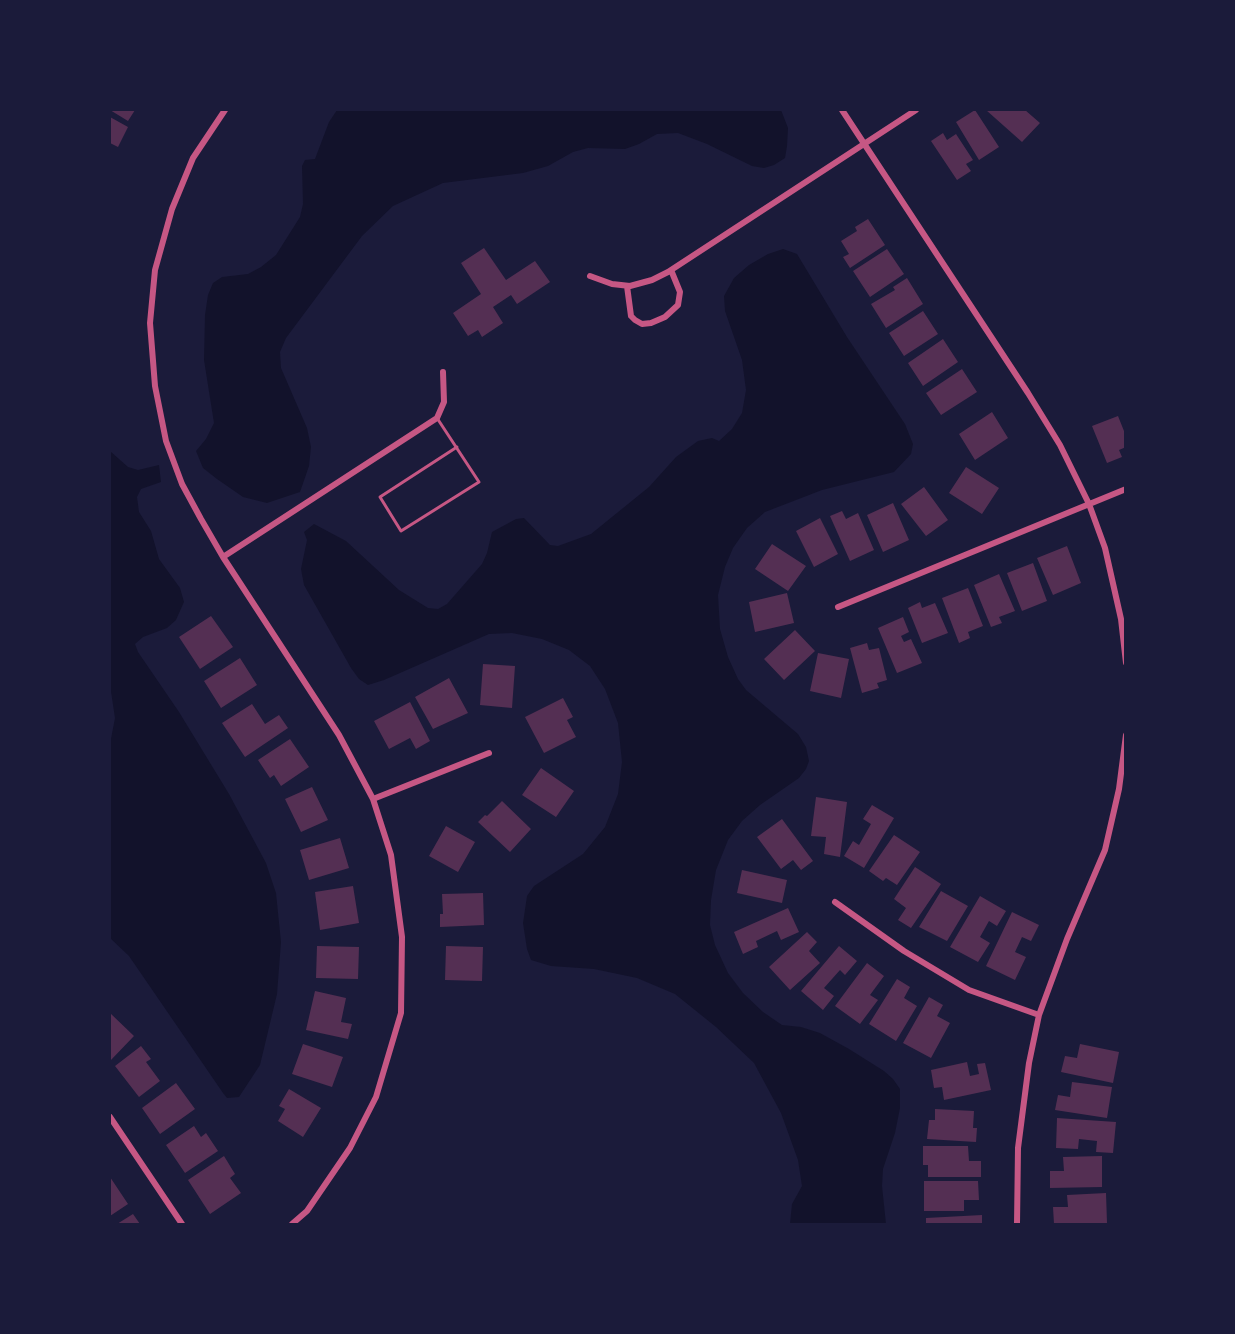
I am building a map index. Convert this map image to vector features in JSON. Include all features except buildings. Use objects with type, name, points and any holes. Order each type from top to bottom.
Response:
[{"type":"street","points":[[225,110],[193,158],[172,209],[155,270],[150,323],[155,386],[166,441],[182,484],[223,557],[339,735],[373,799],[391,855],[402,937],[401,1013],[376,1096],[350,1148],[307,1211],[292,1224]]},
{"type":"street","points":[[842,110],[1060,445],[1089,504],[1107,558],[1121,619],[1125,663]]},
{"type":"street","points":[[590,276],[612,284],[627,286],[652,280],[671,270],[916,110]]},
{"type":"street","points":[[627,286],[631,316],[642,324],[651,323],[665,317],[678,305],[680,292],[671,270]]},
{"type":"street","points":[[223,557],[437,418],[444,402],[443,372]]},
{"type":"street","points":[[838,607],[1125,489]]},
{"type":"street","points":[[1017,1224],[1018,1148],[1029,1063],[1040,1015],[1067,939],[1105,850],[1122,790],[1125,735]]},
{"type":"street","points":[[373,799],[489,753]]},
{"type":"street","points":[[835,902],[904,951],[969,990],[1040,1015]]},
{"type":"street","points":[[110,1117],[182,1224]]},
{"type":"lane","points":[[437,418],[457,447],[479,482],[401,531],[380,497],[457,447]]},
{"type":"shaded area","points":[[337,110],[781,110],[788,128],[787,146],[785,158],[764,168],[752,166],[678,133],[657,134],[625,149],[588,148],[573,152],[548,166],[523,173],[443,183],[393,206],[362,236],[286,338],[280,352],[281,368],[307,428],[311,447],[309,466],[300,492],[267,503],[243,497],[217,479],[203,468],[196,451],[206,439],[214,423],[204,360],[208,295],[213,283],[222,277],[248,274],[276,255],[300,217],[303,204],[302,166],[305,160],[315,159],[329,122]]},
{"type":"shaded area","points":[[783,249],[797,254],[847,337],[905,424],[913,444],[911,454],[894,472],[822,490],[765,512],[747,528],[733,548],[725,567],[718,595],[720,629],[728,657],[746,690],[798,734],[806,747],[809,761],[799,778],[760,805],[742,821],[728,840],[716,870],[710,925],[715,945],[728,973],[743,993],[763,1012],[782,1025],[801,1027],[820,1033],[849,1049],[884,1071],[900,1089],[900,1108],[895,1133],[883,1169],[882,1186],[886,1224],[790,1224],[792,1204],[802,1186],[798,1160],[781,1113],[754,1063],[716,1027],[675,994],[637,978],[594,969],[551,966],[531,960],[523,923],[527,896],[534,886],[583,854],[605,827],[618,794],[622,762],[618,723],[605,689],[590,666],[569,650],[542,639],[512,633],[489,634],[368,685],[359,679],[351,668],[304,585],[301,569],[307,540],[304,532],[314,524],[346,541],[399,590],[428,608],[438,609],[447,604],[482,564],[492,532],[516,519],[524,518],[550,545],[558,546],[591,534],[649,487],[676,457],[698,441],[712,438],[719,441],[732,429],[742,413],[746,390],[742,360],[725,311],[724,296],[734,278],[749,265],[768,254]]},
{"type":"shaded area","points":[[110,451],[128,467],[138,470],[159,465],[161,482],[141,489],[137,497],[139,512],[151,531],[159,559],[180,588],[184,602],[176,620],[167,628],[143,637],[135,644],[138,652],[179,712],[229,794],[266,863],[276,893],[281,942],[277,994],[260,1065],[239,1097],[227,1098],[129,956],[110,938],[110,744],[115,718],[110,685]]}]
